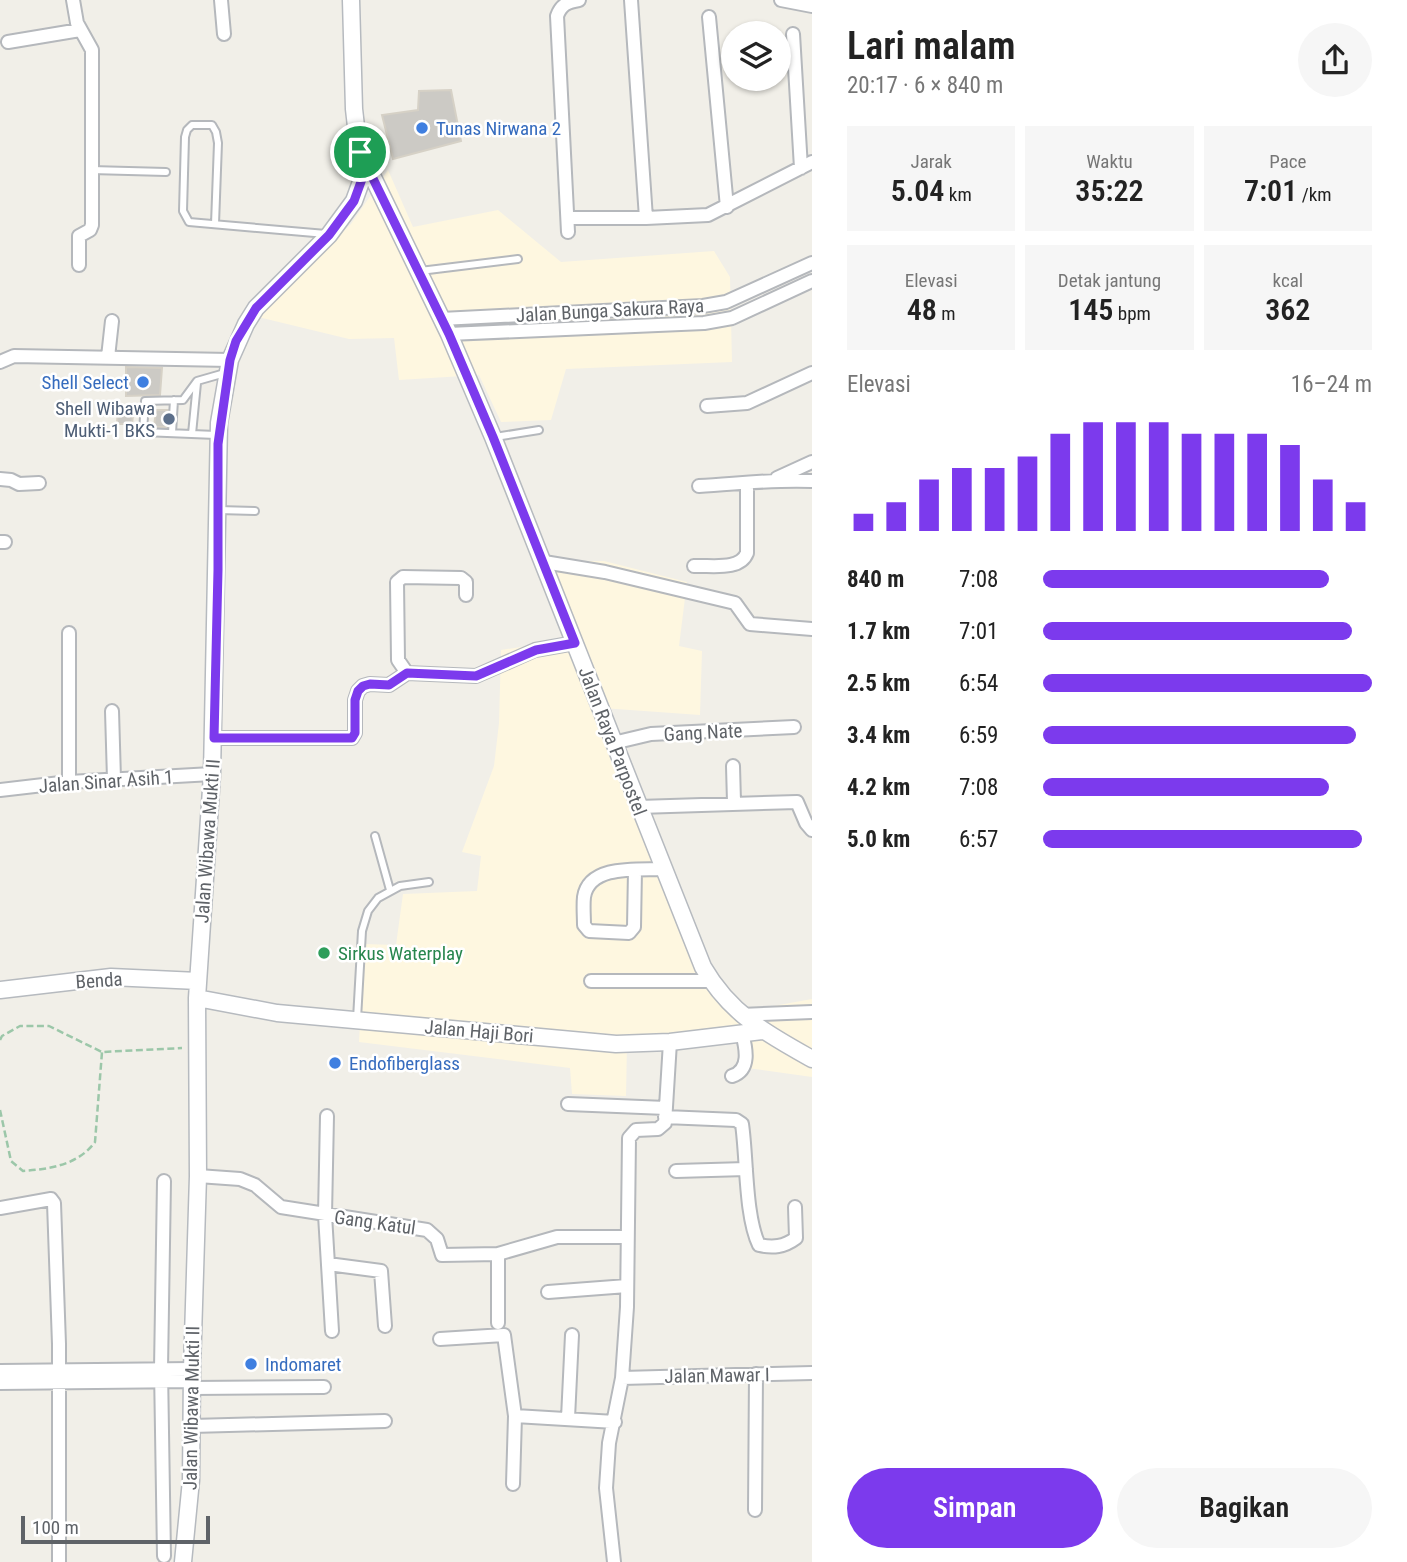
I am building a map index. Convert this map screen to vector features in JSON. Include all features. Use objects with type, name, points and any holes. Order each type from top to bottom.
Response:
[{"type":"main road","name":"Jalan Wibawa Mukti II","points":[[183,1562],[191,1480],[198,1176],[196,1048],[214,738],[218,435],[228,366],[236,341],[256,308],[329,235],[354,201],[362,179],[354,109],[351,0]]},
{"type":"main road","name":"Jalan Raya Parpostel","points":[[360,152],[449,334],[493,437],[699,957],[711,981],[741,1015],[762,1031],[812,1059]]},
{"type":"main road","name":"Benda","points":[[0,990],[111,977],[198,989]]},
{"type":"main road","name":"Jalan Haji Bori","points":[[198,989],[277,1013],[616,1044],[670,1042],[762,1031]]},
{"type":"street","points":[[73,0],[76,23],[92,50],[91,228],[79,236],[79,265]]},
{"type":"street","points":[[221,0],[224,34]]},
{"type":"street","points":[[568,232],[556,16],[560,8],[569,1],[579,0]]},
{"type":"street","points":[[631,0],[646,218]]},
{"type":"street","points":[[781,0],[812,6]]},
{"type":"street","points":[[709,17],[727,207]]},
{"type":"street","points":[[8,42],[80,30]]},
{"type":"street","points":[[568,218],[708,215],[807,165],[793,34]]},
{"type":"street","name":"Jalan Bunga Sakura Raya","points":[[441,319],[703,306],[726,302],[812,263]]},
{"type":"street","name":"Jalan Bunga Sakura Raya","points":[[449,334],[704,323],[732,318],[812,281]]},
{"type":"street","points":[[703,306],[704,323]]},
{"type":"street","points":[[572,314],[574,328]]},
{"type":"street","points":[[108,357],[111,321]]},
{"type":"street","points":[[0,362],[14,356],[108,357],[228,366]]},
{"type":"street","points":[[707,406],[747,403],[812,373]]},
{"type":"street","points":[[775,479],[812,462]]},
{"type":"street","points":[[0,479],[19,484],[39,484]]},
{"type":"street","points":[[699,486],[775,479],[812,481]]},
{"type":"street","points":[[694,566],[737,565],[744,560],[747,553],[747,483]]},
{"type":"street","points":[[544,562],[605,572],[735,603],[750,624],[812,629]]},
{"type":"street","points":[[407,673],[398,660],[397,582],[403,577],[461,578],[466,582],[466,595]]},
{"type":"street","points":[[69,633],[69,782]]},
{"type":"street","points":[[214,738],[352,738],[355,733],[355,700],[358,691],[370,684],[389,685],[407,673],[476,676],[536,650],[575,643]]},
{"type":"street","points":[[112,711],[114,779]]},
{"type":"street","name":"Gang Nate","points":[[613,743],[651,734],[794,727]]},
{"type":"street","points":[[733,766],[734,802]]},
{"type":"street","name":"Jalan Sinar Asih 1","points":[[0,790],[69,782],[212,774]]},
{"type":"street","points":[[639,807],[797,802],[812,830]]},
{"type":"street","points":[[635,870],[634,927],[629,933],[589,931],[584,925],[584,896],[587,886],[598,876],[635,870],[663,869]]},
{"type":"street","points":[[591,981],[711,981]]},
{"type":"street","points":[[741,1015],[812,1012]]},
{"type":"street","points":[[733,1076],[743,1069],[746,1058],[743,1033]]},
{"type":"street","points":[[614,1562],[606,1488],[609,1443],[622,1378],[629,1138],[636,1130],[662,1128],[670,1042]]},
{"type":"street","points":[[569,1104],[739,1122],[742,1124],[755,1237],[759,1245],[771,1248],[788,1244],[796,1238],[795,1207]]},
{"type":"street","points":[[327,1116],[325,1215],[332,1331]]},
{"type":"street","points":[[676,1171],[746,1169]]},
{"type":"street","name":"Gang Katul","points":[[198,1176],[240,1179],[255,1185],[281,1207],[426,1230],[437,1239],[442,1255],[498,1254],[557,1237],[627,1237]]},
{"type":"street","points":[[164,1181],[161,1375],[164,1556]]},
{"type":"street","points":[[0,1208],[51,1199],[54,1203],[59,1562]]},
{"type":"street","points":[[498,1254],[498,1323]]},
{"type":"street","points":[[328,1264],[381,1270],[385,1326]]},
{"type":"street","points":[[548,1292],[626,1286]]},
{"type":"street","points":[[440,1339],[504,1335],[515,1416],[513,1484]]},
{"type":"street","points":[[568,1418],[572,1335]]},
{"type":"street","points":[[0,1371],[58,1377]]},
{"type":"street","name":"Jalan Mawar I","points":[[622,1378],[812,1373]]},
{"type":"street","points":[[755,1510],[756,1374]]},
{"type":"street","points":[[0,1383],[58,1377],[161,1375],[324,1387]]},
{"type":"street","points":[[515,1416],[615,1422]]},
{"type":"street","points":[[192,1426],[385,1421]]},
{"type":"lane","points":[[215,224],[218,143],[216,132],[212,125],[192,125],[185,136],[183,211],[189,222],[329,235]]},
{"type":"lane","points":[[91,170],[166,172]]},
{"type":"lane","points":[[418,271],[518,259]]},
{"type":"lane","points":[[218,435],[143,432],[145,401],[183,400],[197,381],[228,366]]},
{"type":"lane","points":[[192,434],[197,381]]},
{"type":"lane","points":[[172,433],[174,400]]},
{"type":"lane","points":[[493,437],[539,430]]},
{"type":"lane","points":[[218,510],[255,511]]},
{"type":"lane","points":[[375,836],[390,890]]},
{"type":"lane","points":[[357,1019],[364,919],[372,904],[390,890],[413,883],[429,882]]},
{"type":"path","points":[[0,1040],[2,1036],[20,1026],[49,1026],[103,1052],[196,1048]]},
{"type":"path","points":[[0,1110],[10,1161],[23,1171],[55,1167],[87,1153],[95,1142],[103,1052]]},
{"type":"shaded area","points":[[388,170],[413,227],[498,210],[561,262],[714,251],[730,277],[732,362],[566,369],[551,420],[501,422],[479,375],[399,380],[394,338],[349,339],[254,316],[351,224]]},
{"type":"shaded area","points":[[547,561],[604,561],[687,582],[679,646],[702,651],[700,715],[602,708],[702,972],[735,1013],[812,999],[812,1077],[747,1068],[739,1033],[627,1044],[626,1096],[572,1094],[570,1068],[359,1042],[364,944],[396,945],[403,894],[477,891],[481,856],[462,852],[494,766],[499,723],[501,650],[579,638]]},
{"type":"building","name":"Tunas Nirwana 2","points":[[451,90],[461,141],[393,159],[382,115],[418,110],[419,91]]},
{"type":"building","name":"Shell Select","points":[[126,367],[162,368],[160,395],[126,396]]},
{"type":"building","points":[[118,407],[134,407],[132,424],[117,424]]},
{"type":"building","points":[[156,410],[168,410],[167,427],[154,427]]},
{"type":"place","name":"Tunas Nirwana 2","points":[[422,128]]},
{"type":"place","name":"Shell Select","points":[[143,382]]},
{"type":"place","name":"Shell Wibawa Mukti-1 BKS","points":[[169,419]]},
{"type":"place","name":"Sirkus Waterplay","points":[[324,953]]},
{"type":"place","name":"Endofiberglass","points":[[335,1063]]},
{"type":"place","name":"Indomaret","points":[[251,1364]]},
{"type":"route","points":[[360,152],[449,334],[575,643],[536,650],[476,676],[407,673],[389,685],[363,686],[355,700],[355,733],[352,738],[214,738],[218,444],[230,360],[236,341],[256,308],[329,235],[354,201],[362,179],[360,152]]}]
